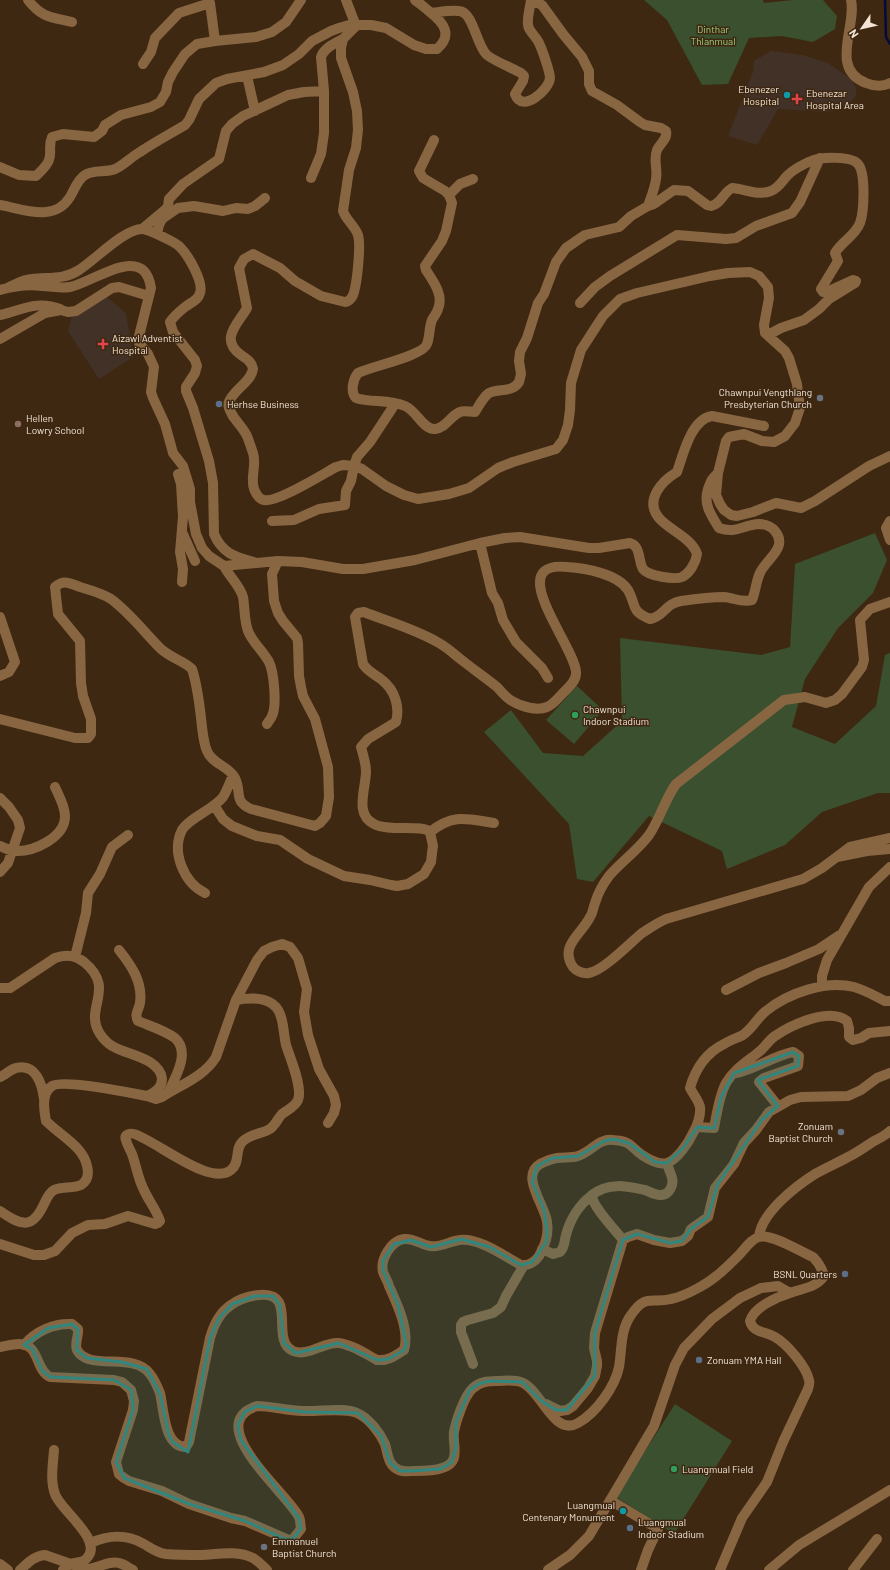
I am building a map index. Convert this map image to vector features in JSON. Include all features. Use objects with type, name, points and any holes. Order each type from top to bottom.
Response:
[{"type":"street","points":[[28,0],[37,11],[72,22]]},
{"type":"street","points":[[0,167],[19,175],[36,176],[49,162],[49,144],[52,137],[63,134],[94,137],[102,131],[106,125],[121,114],[155,105],[163,98],[173,72],[190,49],[197,44],[256,37],[272,32],[286,22],[301,0]]},
{"type":"street","points":[[346,0],[356,26]]},
{"type":"street","points":[[0,205],[31,213],[54,211],[69,198],[78,181],[85,175],[92,172],[110,171],[117,168],[140,151],[185,125],[199,99],[216,83],[227,79],[264,72],[283,65],[299,54],[312,41],[332,31],[349,25],[356,26],[371,24],[386,28],[414,45],[432,50],[438,49],[442,45],[446,36],[441,22],[415,0]]},
{"type":"street","points":[[431,13],[459,10],[467,15],[471,21],[477,39],[486,54],[524,76],[523,81],[515,94],[518,100],[527,102],[535,98],[548,84],[550,79],[539,43],[529,29],[528,24],[531,0],[542,5],[582,57],[589,72],[589,84],[592,91],[617,105],[645,125],[661,128],[666,131],[667,134],[665,139],[658,149],[655,157],[657,178],[648,206]]},
{"type":"street","points":[[851,0],[852,10],[846,44],[846,58],[849,67],[854,75],[860,80],[876,85],[889,85]]},
{"type":"street","points":[[143,64],[151,52],[155,38],[179,13],[209,1],[215,41]]},
{"type":"street","points":[[312,178],[321,154],[324,133],[322,54],[332,45],[343,39],[356,26]]},
{"type":"street","points":[[343,39],[341,53],[353,92],[357,112],[358,130],[356,148],[349,170],[343,211],[358,233],[359,239],[358,266],[353,296],[348,302],[321,296],[295,281],[280,268],[253,254],[244,259],[239,268],[247,308],[234,329],[230,340],[238,353],[250,362],[253,369],[251,375],[233,395],[228,404],[231,415],[246,435],[253,452],[255,463],[253,480],[254,488],[260,498],[272,500],[336,467],[343,465],[354,466],[362,469],[386,486],[404,495],[418,499],[449,494],[469,488],[498,468],[556,449],[563,440],[568,425],[571,383],[581,350],[603,316],[620,299],[631,295],[728,273],[750,272],[759,276],[768,287],[769,298],[764,325],[765,333],[785,351],[789,358],[797,384],[800,408],[794,423],[785,436],[774,442],[762,441],[744,434],[729,437],[726,441],[718,473],[716,495],[724,510],[731,515],[737,516],[753,512],[776,503],[801,508],[869,466],[890,456]]},
{"type":"street","points":[[247,76],[255,111]]},
{"type":"street","points":[[5,289],[30,279],[66,277],[88,265],[127,234],[142,229],[166,209],[169,199],[183,184],[219,159],[226,131],[232,124],[243,116],[288,95],[304,92],[324,91]]},
{"type":"street","points":[[434,140],[419,171],[423,178],[449,195],[452,204],[446,231],[426,266],[426,270],[434,282],[440,297],[439,308],[432,320],[427,345],[418,353],[361,371],[355,376],[353,394],[356,398],[405,406],[420,418],[425,426],[436,429],[445,425],[450,418],[461,411],[475,412],[483,399],[489,394],[510,389],[518,385],[521,374],[519,361],[520,352],[527,338],[538,303],[544,294],[556,262],[566,248],[585,235],[616,229],[630,216],[654,204],[674,190],[688,191],[707,205],[712,206],[717,204],[728,190],[732,188],[755,193],[771,191],[781,184],[784,178],[812,160],[820,158],[851,159],[859,165],[863,179],[862,215],[860,224],[852,235],[837,249],[835,253],[838,261],[821,289],[823,292],[831,290],[853,280],[856,281],[855,284],[829,299],[804,320],[781,328],[770,334],[765,333]]},
{"type":"street","points":[[580,303],[595,287],[610,276],[677,235],[726,239],[736,238],[756,226],[792,212],[800,202],[820,158]]},
{"type":"street","points":[[449,195],[460,184],[473,179]]},
{"type":"street","points":[[157,234],[162,219],[178,208],[194,206],[223,211],[236,208],[248,209],[255,206],[265,198]]},
{"type":"street","points":[[142,229],[157,234],[179,245],[188,256],[200,285],[201,291],[199,298],[185,306],[170,322],[173,332],[195,360],[197,366],[195,374],[186,386],[186,391],[193,408],[213,483],[214,534],[224,550],[257,563]]},
{"type":"street","points":[[5,289],[27,285],[62,288],[70,287],[82,284],[117,267],[132,266],[139,268],[146,273],[150,280],[151,288],[139,336],[139,343],[148,354],[154,368],[153,398],[165,424],[180,484],[184,517],[180,552],[183,568],[182,582]]},
{"type":"street","points":[[0,315],[31,306],[48,305],[68,312],[76,311],[112,288],[118,288],[149,296]]},
{"type":"street","points":[[0,339],[38,316],[61,310]]},
{"type":"street","points":[[272,521],[294,520],[319,509],[344,506],[346,503],[346,492],[358,457],[370,442],[395,404]]},
{"type":"street","points":[[224,566],[278,561],[302,562],[343,569],[363,568],[415,560],[505,538],[520,538],[589,548],[599,548],[630,542],[637,548],[640,563],[649,575],[681,578],[695,563],[697,554],[693,546],[676,530],[659,518],[654,505],[655,493],[662,483],[677,472],[690,434],[704,418],[712,416],[764,426]]},
{"type":"street","points":[[173,452],[183,466],[190,489],[190,502],[196,534],[202,548],[209,556],[224,566],[236,584],[243,597],[245,617],[250,634],[269,662],[274,688],[274,710],[267,724]]},
{"type":"street","points":[[214,805],[223,819],[232,826],[257,836],[280,840],[308,859],[344,876],[362,878],[397,886],[413,882],[424,874],[431,862],[433,846],[430,832],[425,828],[379,827],[370,822],[365,816],[362,808],[366,770],[362,747],[368,739],[396,722],[398,715],[394,693],[382,680],[366,670],[363,664],[361,646],[355,623],[355,618],[358,613],[364,612],[413,629],[440,643],[510,700],[522,706],[546,708],[553,704],[573,682],[576,675],[576,666],[573,657],[554,625],[542,598],[540,579],[547,569],[553,566],[577,568],[612,577],[627,590],[638,614],[650,619],[660,615],[664,609],[672,603],[680,601],[717,597],[726,597],[746,602],[752,600],[760,572],[778,550],[780,540],[774,530],[764,524],[757,524],[738,530],[719,528],[707,506],[706,496],[711,479],[718,473]]},
{"type":"street","points":[[890,521],[886,528],[890,540]]},
{"type":"street","points":[[182,532],[195,561]]},
{"type":"street","points":[[480,543],[492,593],[498,603],[503,620],[516,642],[542,668],[548,678]]},
{"type":"street","points":[[0,719],[75,738],[88,738],[91,734],[91,719],[83,696],[81,683],[80,641],[62,621],[58,614],[55,587],[60,582],[65,582],[93,590],[110,599],[124,610],[162,649],[174,659],[192,669],[206,750],[214,761],[233,775],[237,783],[240,800],[246,807],[310,825],[315,826],[320,824],[326,816],[329,797],[328,767],[315,719],[303,696],[299,676],[297,638],[282,621],[274,601],[272,574],[278,561]]},
{"type":"street","points":[[890,602],[870,610],[860,620],[864,660],[862,667],[842,694],[835,700],[826,703],[805,696],[784,700],[676,784],[668,796],[656,825],[648,836],[609,876],[603,885],[596,899],[591,916],[569,947],[569,961],[575,970],[582,973],[597,970],[653,925],[666,919],[803,879],[850,847],[890,838]]},
{"type":"street","points":[[0,617],[15,662],[9,672],[0,676]]},
{"type":"street","points":[[205,892],[197,889],[190,882],[183,871],[179,858],[178,844],[183,829],[223,797],[233,775]]},
{"type":"street","points":[[0,846],[13,851],[38,848],[61,830],[65,814],[55,787]]},
{"type":"street","points":[[0,798],[10,808],[20,825],[8,863],[0,872]]},
{"type":"street","points":[[430,832],[444,822],[452,819],[467,819],[494,823]]},
{"type":"street","points":[[76,957],[86,913],[88,893],[100,874],[112,847],[128,835]]},
{"type":"street","points":[[835,858],[867,851],[890,849]]},
{"type":"street","points":[[822,986],[822,976],[827,960],[869,887],[890,867]]},
{"type":"street","points":[[726,990],[759,973],[818,949],[843,933]]},
{"type":"street","points":[[44,1100],[46,1092],[52,1086],[60,1084],[98,1087],[156,1099],[162,1097],[205,1071],[216,1057],[236,1000],[257,960],[264,951],[282,944],[290,947],[298,958],[307,989],[304,1012],[305,1021],[319,1070],[334,1096],[336,1105],[334,1113],[328,1123]]},
{"type":"street","points":[[119,950],[129,963],[139,982],[140,1004],[136,1011],[138,1021],[159,1029],[178,1042],[181,1051],[181,1061],[168,1093]]},
{"type":"street","points":[[0,988],[10,988],[55,958],[63,955],[76,957],[90,967],[99,981],[100,994],[94,1016],[96,1027],[104,1039],[114,1048],[153,1064],[160,1072],[162,1082],[160,1087],[153,1094],[147,1096]]},
{"type":"street","points":[[473,1364],[461,1332],[461,1325],[463,1322],[468,1320],[493,1313],[501,1307],[524,1265],[532,1262],[538,1257],[546,1242],[547,1221],[532,1182],[533,1171],[537,1166],[552,1158],[578,1156],[604,1141],[613,1140],[629,1143],[640,1154],[655,1162],[667,1163],[683,1148],[697,1127],[700,1108],[690,1088],[693,1078],[706,1058],[724,1044],[743,1035],[751,1029],[766,1010],[786,999],[822,986],[839,985],[854,987],[885,1001],[890,1000]]},
{"type":"street","points":[[0,1244],[34,1255],[44,1254],[55,1250],[72,1233],[88,1225],[105,1224],[125,1216],[155,1224],[158,1223],[160,1221],[158,1215],[143,1188],[125,1139],[129,1133],[144,1138],[184,1162],[211,1173],[222,1174],[230,1172],[238,1160],[240,1145],[243,1141],[254,1134],[270,1129],[282,1114],[297,1102],[299,1097],[296,1075],[286,1044],[282,1019],[279,1012],[275,1006],[266,1001],[257,999],[236,1000]]},
{"type":"street","points":[[697,1127],[714,1128],[721,1097],[727,1083],[734,1073],[773,1037],[791,1027],[810,1020],[835,1016],[843,1018],[848,1024],[849,1037],[853,1040],[861,1038],[869,1033],[890,1031]]},
{"type":"street","points":[[734,1073],[745,1071],[785,1053],[793,1052],[799,1056],[798,1066],[764,1078],[759,1082],[778,1106]]},
{"type":"street","points":[[0,1077],[15,1068],[25,1067],[32,1070],[41,1083],[46,1121],[79,1150],[87,1164],[88,1173],[82,1184],[74,1187],[54,1190],[49,1194],[41,1212],[35,1220],[29,1223],[22,1222],[0,1211]]},
{"type":"street","points":[[541,1401],[556,1410],[567,1410],[580,1398],[595,1376],[597,1361],[594,1348],[595,1334],[623,1240],[637,1234],[654,1240],[670,1243],[682,1241],[688,1236],[691,1229],[708,1218],[712,1196],[718,1184],[734,1164],[741,1147],[769,1112],[790,1100],[801,1097],[848,1096],[861,1090],[877,1078],[890,1073]]},
{"type":"street","points":[[759,1237],[764,1222],[770,1213],[800,1185],[815,1174],[849,1157],[890,1131]]},
{"type":"street","points":[[542,1249],[553,1254],[560,1252],[564,1246],[568,1230],[579,1207],[601,1188],[612,1186],[646,1191],[660,1195],[670,1191],[673,1179],[667,1163]]},
{"type":"street","points":[[591,1196],[623,1240]]},
{"type":"street","points":[[0,1347],[20,1344],[32,1349],[42,1371],[50,1378],[114,1380],[122,1382],[131,1390],[134,1401],[133,1410],[116,1462],[120,1474],[124,1478],[129,1481],[162,1491],[189,1504],[245,1521],[289,1540],[293,1539],[301,1529],[299,1518],[262,1472],[241,1440],[238,1424],[245,1412],[251,1408],[257,1406],[304,1412],[350,1411],[358,1413],[370,1422],[380,1436],[390,1463],[400,1471],[441,1468],[452,1462],[456,1448],[453,1434],[470,1390],[479,1384],[488,1381],[504,1380],[522,1382],[528,1386],[557,1421],[568,1425],[579,1422],[603,1400],[612,1386],[618,1369],[626,1322],[640,1305],[645,1301],[653,1299],[669,1300],[702,1286],[720,1273],[751,1242],[759,1237],[766,1236],[812,1257],[822,1269],[824,1276],[820,1282],[813,1286],[790,1293],[755,1312],[750,1322],[751,1327],[777,1338],[791,1350],[807,1374],[809,1381],[808,1389],[767,1482],[742,1518],[720,1570]]},
{"type":"street","points":[[24,1345],[30,1339],[48,1328],[72,1324],[76,1326],[78,1332],[76,1346],[81,1355],[100,1361],[122,1362],[147,1369],[152,1375],[160,1393],[173,1442],[180,1447],[186,1447],[190,1442],[213,1327],[226,1309],[237,1301],[268,1294],[273,1296],[280,1305],[284,1343],[289,1349],[296,1353],[304,1353],[331,1343],[339,1343],[377,1360],[383,1361],[404,1350],[406,1344],[398,1305],[383,1271],[383,1260],[394,1244],[405,1239],[431,1246],[439,1246],[461,1239],[490,1247],[524,1265]]},
{"type":"street","points":[[548,1570],[570,1555],[589,1536],[654,1426],[676,1365],[684,1348],[712,1319],[734,1302],[746,1295],[761,1288],[778,1286],[790,1293]]},
{"type":"street","points":[[54,1450],[52,1485],[55,1495],[79,1525],[91,1544],[91,1552],[87,1559],[66,1567]]},
{"type":"street","points":[[769,1570],[799,1546],[890,1490]]},
{"type":"street","points":[[610,1500],[658,1529],[641,1570]]},
{"type":"street","points":[[91,1544],[101,1539],[118,1536],[132,1538],[164,1554],[238,1554],[254,1558],[267,1570]]},
{"type":"street","points":[[853,1570],[877,1539]]},
{"type":"street","points":[[20,1570],[39,1556],[45,1555],[52,1557],[66,1567],[90,1570],[118,1562],[133,1570]]},
{"type":"street","points":[[0,1564],[8,1570]]},
{"type":"highlighted area","points":[[793,1052],[799,1056],[798,1066],[758,1080],[778,1106],[762,1120],[718,1184],[708,1217],[691,1229],[682,1241],[670,1243],[637,1234],[623,1240],[595,1333],[595,1376],[567,1410],[556,1410],[541,1401],[522,1382],[489,1381],[479,1384],[470,1390],[456,1423],[456,1448],[452,1462],[441,1469],[411,1471],[400,1471],[390,1463],[381,1436],[358,1413],[304,1412],[257,1406],[245,1412],[238,1425],[241,1440],[299,1518],[301,1529],[293,1539],[284,1539],[245,1521],[189,1504],[124,1478],[116,1462],[133,1410],[131,1390],[114,1380],[50,1377],[42,1371],[32,1349],[24,1345],[48,1328],[72,1324],[78,1329],[77,1350],[87,1358],[122,1362],[147,1369],[160,1393],[169,1435],[173,1442],[188,1452],[210,1338],[219,1318],[232,1304],[255,1296],[273,1296],[280,1305],[284,1343],[296,1353],[339,1343],[377,1360],[388,1359],[404,1350],[406,1344],[398,1305],[383,1271],[383,1260],[394,1244],[411,1240],[431,1247],[461,1239],[490,1247],[521,1265],[532,1262],[546,1242],[547,1233],[544,1210],[532,1182],[537,1166],[552,1158],[578,1156],[604,1141],[613,1139],[629,1143],[655,1162],[667,1163],[683,1148],[697,1127],[714,1128],[721,1097],[734,1073],[785,1053]]},
{"type":"shaded area","name":"Ebenezar Hospital Area","points":[[771,51],[803,55],[828,63],[851,79],[856,88],[856,96],[849,103],[839,109],[827,112],[778,109],[757,145],[728,136],[753,72],[754,61]]},
{"type":"shaded area","name":"Aizawl Adventist Hospital","points":[[103,294],[126,313],[133,357],[99,379],[68,331],[72,316]]},
{"type":"green space","name":"Dinthar Thlanmual","points":[[644,0],[763,0],[764,3],[793,0],[823,0],[837,16],[835,29],[813,42],[782,36],[749,38],[728,84],[702,85],[667,20]]},
{"type":"green space","points":[[875,533],[887,560],[873,593],[838,628],[805,679],[792,727],[835,744],[876,706],[885,655],[890,653],[890,793],[878,793],[822,812],[785,845],[727,869],[722,851],[649,816],[593,882],[577,879],[569,824],[484,732],[511,710],[543,753],[583,756],[622,721],[620,638],[761,655],[790,647],[795,564]]},
{"type":"green space","name":"Chawnpui Indoor Stadium","points":[[577,686],[603,710],[574,744],[546,720]]},
{"type":"green space","name":"Luangmual Field","points":[[675,1404],[732,1441],[674,1534],[616,1497]]},
{"type":"waterway","points":[[885,0],[886,37],[890,44]]},
{"type":"place","name":"Ebenezer Hospital","points":[[787,95]]},
{"type":"place","name":"Ebenezar Hospital Area","points":[[797,99]]},
{"type":"place","name":"Aizawl Adventist Hospital","points":[[103,344]]},
{"type":"place","name":"Chawnpui Vengthlang Presbyterian Church","points":[[820,398]]},
{"type":"place","name":"Herhse Business","points":[[219,404]]},
{"type":"place","name":"Hellen Lowry School","points":[[18,424]]},
{"type":"place","name":"Chawnpui Indoor Stadium","points":[[575,715]]},
{"type":"place","name":"Zonuam Baptist Church","points":[[841,1132]]},
{"type":"place","name":"BSNL Quarters","points":[[845,1274]]},
{"type":"place","name":"Zonuam YMA Hall","points":[[699,1360]]},
{"type":"place","name":"Luangmual Field","points":[[674,1469]]},
{"type":"place","name":"Luangmual Centenary Monument","points":[[623,1511]]},
{"type":"place","name":"Luangmual Indoor Stadium","points":[[630,1528]]},
{"type":"place","name":"Emmanuel Baptist Church","points":[[264,1547]]}]
